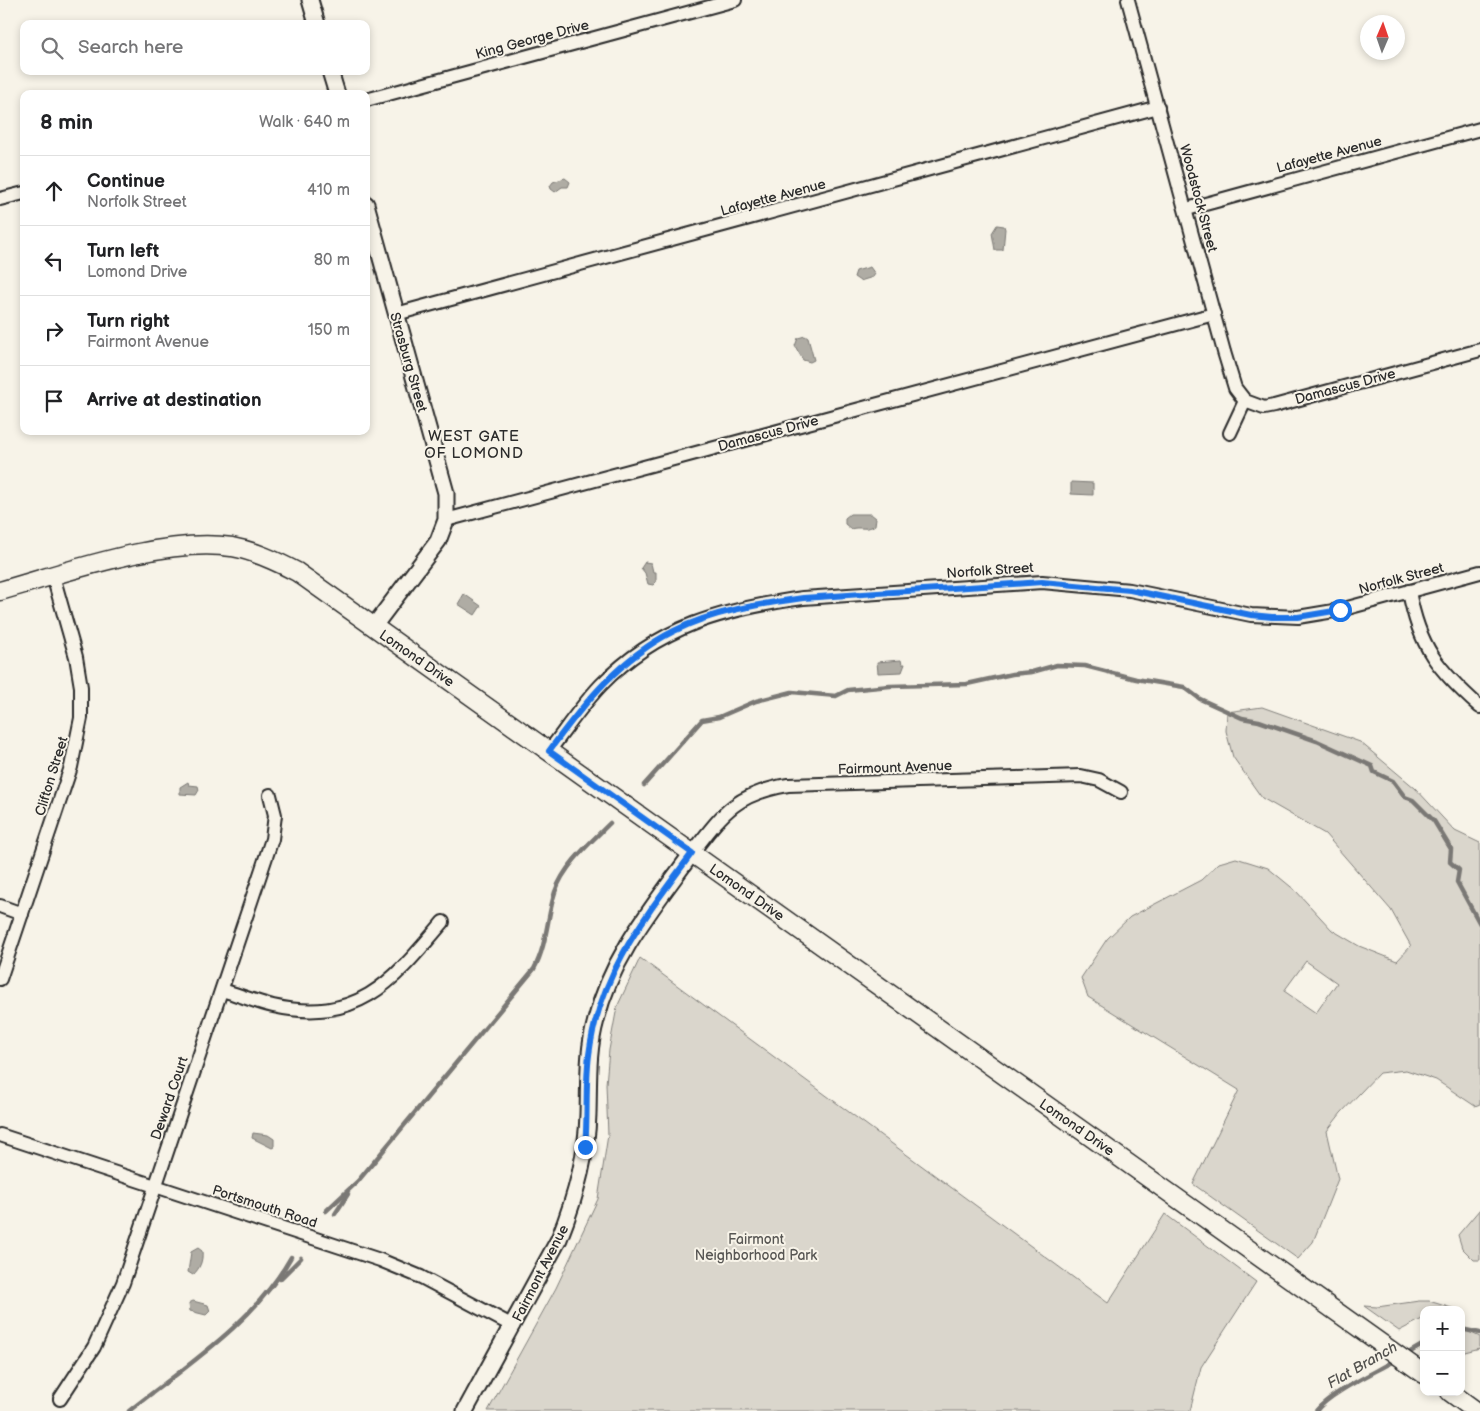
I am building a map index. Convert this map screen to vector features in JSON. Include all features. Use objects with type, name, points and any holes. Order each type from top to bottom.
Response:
[{"type":"main road","name":"Lomond Drive","points":[[0,590],[171,547],[208,544],[234,547],[271,558],[297,572],[1420,1371]]},
{"type":"main road","points":[[1455,1396],[1476,1411]]},
{"type":"street","points":[[310,0],[316,20]]},
{"type":"street","name":"King George Drive","points":[[370,99],[735,0]]},
{"type":"street","name":"Woodstock Street","points":[[1131,1],[1235,388],[1245,402]]},
{"type":"street","points":[[331,75],[335,90]]},
{"type":"street","name":"Lafayette Avenue","points":[[396,314],[1158,107]]},
{"type":"street","name":"Lafayette Avenue","points":[[1187,209],[1480,129]]},
{"type":"street","points":[[0,199],[20,194]]},
{"type":"street","name":"Strasburg Street","points":[[370,219],[446,492],[446,520]]},
{"type":"street","name":"Damascus Drive","points":[[446,520],[1214,314]]},
{"type":"street","name":"Damascus Drive","points":[[1245,402],[1264,408],[1274,406],[1480,350]]},
{"type":"street","points":[[1230,433],[1245,402]]},
{"type":"street","points":[[374,626],[438,541],[446,520]]},
{"type":"street","name":"Norfolk Street","points":[[549,751],[601,685],[643,649],[675,630],[719,614],[764,603],[803,598],[1042,582],[1130,590],[1251,615],[1298,617],[1340,610],[1480,572]]},
{"type":"street","name":"Clifton Street","points":[[0,979],[71,767],[81,718],[81,687],[76,657],[53,576]]},
{"type":"street","points":[[1409,591],[1414,619],[1428,652],[1464,693],[1480,707]]},
{"type":"street","name":"Fairmount Avenue","points":[[692,853],[727,809],[748,796],[788,786],[1081,776],[1099,780],[1121,792]]},
{"type":"street","name":"Deward Court","points":[[60,1399],[94,1347],[122,1283],[272,839],[275,815],[270,795]]},
{"type":"street","name":"Fairmont Avenue","points":[[465,1411],[559,1239],[579,1181],[588,1122],[589,1054],[596,1020],[605,991],[631,936],[692,853]]},
{"type":"street","points":[[0,906],[22,914]]},
{"type":"street","points":[[222,990],[287,1008],[324,1009],[354,1003],[387,984],[405,967],[443,922]]},
{"type":"street","name":"Portsmouth Road","points":[[0,1135],[380,1260],[421,1277],[512,1326]]},
{"type":"green space","points":[[1262,707],[1360,742],[1415,788],[1455,831],[1480,843],[1480,1104],[1475,1106],[1436,1080],[1406,1070],[1379,1073],[1341,1113],[1327,1131],[1338,1179],[1313,1242],[1298,1259],[1193,1184],[1239,1090],[1088,997],[1081,978],[1107,939],[1130,917],[1201,880],[1219,863],[1236,858],[1268,868],[1296,891],[1332,930],[1359,946],[1397,961],[1411,946],[1391,910],[1325,834],[1262,798],[1233,757],[1226,731],[1227,712]],"holes":[[[1306,961],[1337,983],[1316,1013],[1284,991]]]},
{"type":"green space","name":"Fairmont Neighborhood Park","points":[[640,958],[1108,1303],[1165,1214],[1256,1282],[1201,1367],[1190,1411],[488,1411],[556,1288],[598,1199],[608,1135],[606,1084],[609,1050],[617,1007]]},
{"type":"green space","points":[[1480,1209],[1480,1260],[1474,1260],[1462,1248],[1458,1235]]},
{"type":"green space","points":[[1419,1301],[1429,1301],[1445,1306],[1420,1306],[1420,1320],[1399,1331],[1364,1306],[1377,1307]]},
{"type":"green space","points":[[1465,1331],[1480,1337],[1480,1348],[1465,1352]]},
{"type":"shaded area","points":[[565,178],[570,182],[568,187],[562,187],[555,192],[551,189],[550,186],[553,182]]},
{"type":"shaded area","points":[[997,225],[1004,226],[1005,229],[1003,250],[995,250],[992,233]]},
{"type":"shaded area","points":[[870,267],[875,274],[873,277],[860,281],[854,277],[856,271]]},
{"type":"shaded area","points":[[805,336],[808,338],[814,360],[810,362],[803,360],[795,346],[798,338]]},
{"type":"shaded area","points":[[1071,482],[1093,483],[1093,495],[1071,494]]},
{"type":"shaded area","points":[[850,514],[871,514],[876,518],[875,525],[869,528],[851,529],[845,524],[845,518]]},
{"type":"shaded area","points":[[645,562],[651,563],[653,572],[656,572],[656,582],[653,585],[648,584],[645,573],[641,568]]},
{"type":"shaded area","points":[[464,594],[481,606],[475,615],[458,604]]},
{"type":"shaded area","points":[[901,660],[902,664],[905,664],[902,672],[878,673],[877,662]]},
{"type":"shaded area","points":[[188,782],[189,785],[198,786],[199,790],[196,795],[180,794],[180,787]]},
{"type":"shaded area","points":[[253,1133],[268,1135],[274,1139],[274,1147],[272,1148],[252,1138]]},
{"type":"shaded area","points":[[198,1248],[202,1251],[201,1261],[193,1275],[188,1272],[191,1252]]},
{"type":"shaded area","points":[[193,1301],[208,1305],[210,1311],[206,1315],[190,1311],[189,1303]]},
{"type":"waterway","points":[[644,785],[702,720],[719,717],[756,701],[792,692],[836,696],[848,690],[890,686],[967,684],[1012,674],[1032,672],[1057,665],[1085,666],[1136,679],[1184,687],[1200,699],[1242,718],[1259,721],[1317,741],[1372,766],[1374,772],[1393,781],[1405,797],[1413,800],[1434,821],[1451,849],[1450,862],[1459,870],[1457,882],[1480,924]]},
{"type":"waterway","points":[[326,1211],[358,1181],[534,969],[542,950],[552,902],[559,882],[571,863],[610,823]]},
{"type":"waterway","points":[[335,1214],[348,1194]]},
{"type":"waterway","points":[[129,1411],[218,1342],[239,1323],[276,1281],[291,1257]]},
{"type":"waterway","points":[[280,1279],[301,1258]]},
{"type":"waterway","name":"Flat Branch","points":[[1465,1330],[1480,1333]]},
{"type":"waterway","name":"Flat Branch","points":[[1405,1355],[1420,1346]]},
{"type":"waterway","name":"Flat Branch","points":[[1316,1411],[1342,1390],[1396,1360]]},
{"type":"district","name":"WEST GATE OF LOMOND","points":[[474,444]]},
{"type":"route","points":[[585,1147],[588,1113],[587,1080],[589,1054],[596,1020],[605,991],[631,936],[692,853],[549,751],[601,685],[643,649],[675,630],[719,614],[764,603],[803,598],[1042,582],[1081,584],[1130,590],[1251,615],[1272,617],[1319,615],[1340,610]]}]
